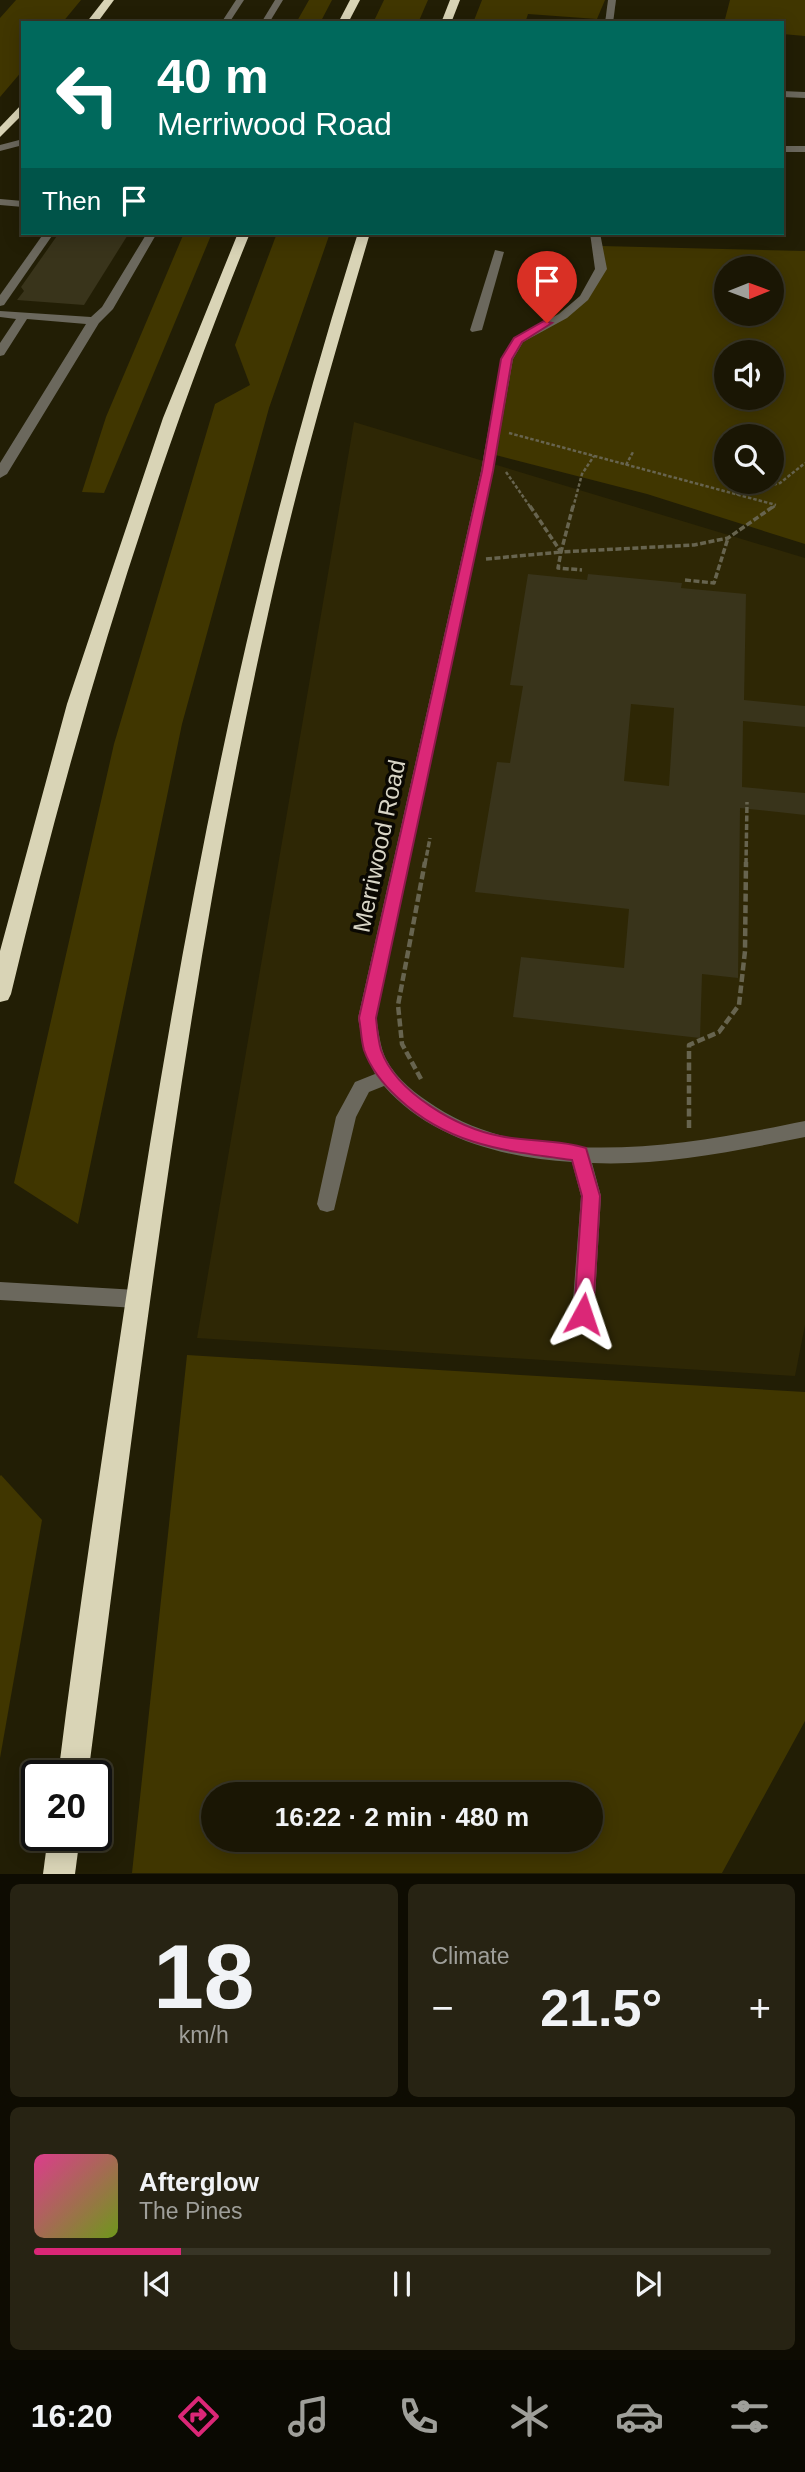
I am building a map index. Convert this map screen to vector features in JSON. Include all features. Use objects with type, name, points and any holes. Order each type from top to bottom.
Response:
[{"type":"highway","points":[[93,21],[109,0]]},
{"type":"highway","points":[[344,21],[355,0]]},
{"type":"highway","points":[[447,21],[455,0]]},
{"type":"highway","points":[[0,134],[21,108]]},
{"type":"highway","points":[[0,994],[30,870],[126,547],[171,415],[243,235]]},
{"type":"highway","points":[[75,1760],[137,1299],[176,1042],[236,717],[306,430],[364,235]]},
{"type":"highway","points":[[59,1874],[62,1851]]},
{"type":"street","points":[[226,21],[240,0]]},
{"type":"street","points":[[266,21],[279,0]]},
{"type":"street","points":[[609,21],[612,0]]},
{"type":"street","points":[[784,94],[805,95]]},
{"type":"street","points":[[0,148],[21,143]]},
{"type":"street","points":[[784,149],[805,149]]},
{"type":"street","points":[[0,202],[21,204]]},
{"type":"street","points":[[0,303],[48,235]]},
{"type":"street","points":[[0,474],[94,321],[107,309],[151,235]]},
{"type":"street","name":"Merriwood Road","points":[[595,235],[601,269],[584,298],[563,316],[518,340],[507,359],[495,429],[367,1018],[373,1050],[387,1077],[427,1115],[460,1131],[499,1143],[580,1154],[689,1150],[805,1129]]},
{"type":"street","points":[[476,330],[499,252]]},
{"type":"street","points":[[0,314],[94,321]]},
{"type":"street","points":[[0,352],[24,316]]},
{"type":"street","points":[[327,1203],[346,1117],[362,1087],[387,1077]]},
{"type":"street","points":[[580,1154],[591,1196],[583,1314]]},
{"type":"street","points":[[0,1291],[137,1299]]},
{"type":"path","points":[[495,429],[714,488]]},
{"type":"path","points":[[506,444],[509,433]]},
{"type":"path","points":[[625,465],[633,452]]},
{"type":"path","points":[[582,570],[558,568],[582,474],[594,456]]},
{"type":"path","points":[[784,480],[805,464]]},
{"type":"path","points":[[499,479],[502,466],[561,552]]},
{"type":"path","points":[[486,546],[483,560],[561,552],[694,545],[727,538],[776,505],[736,494]]},
{"type":"path","points":[[685,580],[714,583],[727,538]]},
{"type":"path","points":[[689,1128],[689,1045],[719,1032],[739,1005],[745,951],[747,802]]},
{"type":"path","points":[[424,1083],[404,1054],[398,1028],[398,1004],[432,829]]},
{"type":"path","points":[[680,1129],[702,1126]]},
{"type":"shaded area","points":[[16,0],[81,0],[64,21],[21,21],[21,72],[0,97],[0,18]]},
{"type":"shaded area","points":[[309,0],[332,0],[321,21],[297,21]]},
{"type":"shaded area","points":[[384,0],[428,0],[419,21],[374,21]]},
{"type":"shaded area","points":[[482,0],[605,0],[597,19],[528,14],[526,21],[474,21]]},
{"type":"shaded area","points":[[730,0],[805,0],[805,36],[784,34],[784,21],[725,21]]},
{"type":"shaded area","points":[[183,235],[211,235],[104,493],[82,492],[106,417]]},
{"type":"shaded area","points":[[276,235],[329,235],[269,408],[182,724],[78,1224],[14,1183],[114,744],[215,404],[250,385],[235,345]]},
{"type":"shaded area","points":[[601,246],[805,251],[805,544],[647,494],[484,452],[511,347],[594,288]]},
{"type":"shaded area","points":[[354,422],[805,558],[805,1325],[795,1376],[197,1338]]},
{"type":"shaded area","points":[[187,1355],[805,1392],[805,1721],[722,1873],[132,1873]]},
{"type":"shaded area","points":[[0,1476],[42,1520],[0,1758]]},
{"type":"building","points":[[58,235],[128,235],[84,305],[17,300],[24,291],[21,287]]},
{"type":"building","points":[[528,574],[587,580],[588,574],[682,583],[681,588],[746,594],[744,700],[805,706],[805,727],[743,721],[742,787],[805,793],[805,815],[740,808],[738,978],[702,974],[700,1038],[513,1017],[521,957],[624,968],[629,909],[475,892],[497,762],[510,763],[523,686],[510,685]],"holes":[[[631,704],[674,708],[669,786],[624,781]]]},
{"type":"route","points":[[547,323],[518,340],[507,359],[488,471],[480,496],[367,1018],[373,1050],[387,1077],[427,1115],[460,1131],[499,1143],[580,1154],[591,1196],[583,1314]]}]
